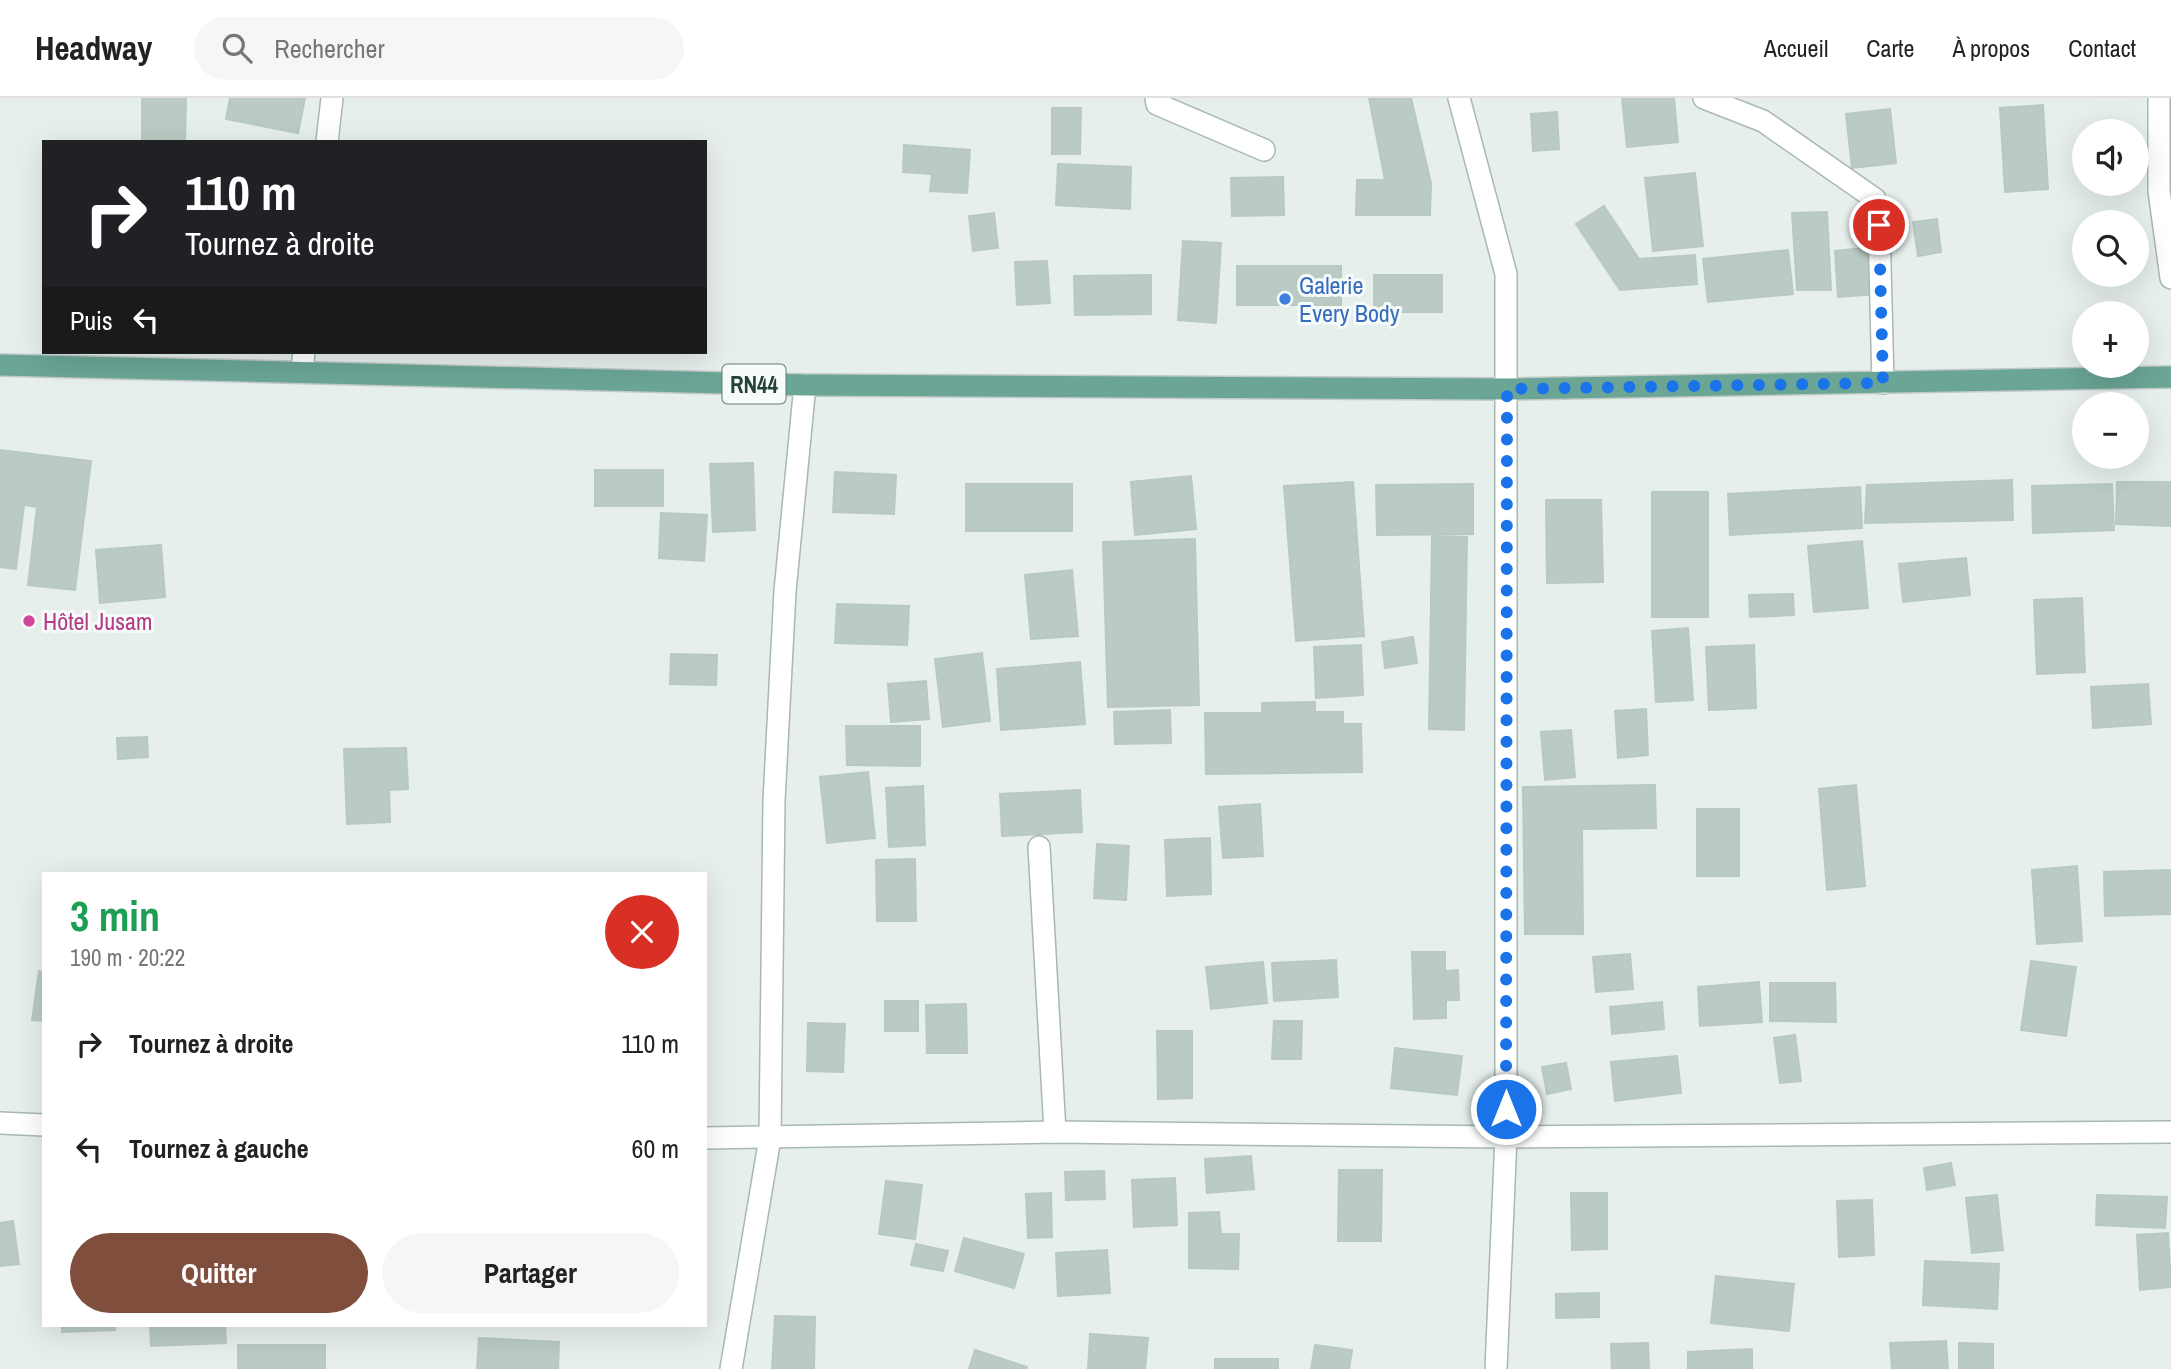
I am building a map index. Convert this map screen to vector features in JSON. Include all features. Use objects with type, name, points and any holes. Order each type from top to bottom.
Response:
[{"type":"main road","name":"RN44","points":[[0,365],[303,361],[804,385],[1507,389],[2171,377]]},
{"type":"street","points":[[327,140],[332,98]]},
{"type":"street","points":[[1156,98],[1157,104],[1264,150]]},
{"type":"street","points":[[1459,98],[1506,274],[1506,1137],[1496,1369]]},
{"type":"street","points":[[1703,98],[1763,121],[1875,199],[1879,225],[1883,383]]},
{"type":"street","points":[[2159,98],[2159,191],[2171,278]]},
{"type":"street","points":[[731,1369],[770,1138],[774,801],[785,591],[804,385]]},
{"type":"street","points":[[1039,847],[1055,1132]]},
{"type":"street","points":[[0,1123],[42,1125]]},
{"type":"street","points":[[707,1138],[1055,1132],[1506,1137],[2171,1132]]},
{"type":"building","points":[[142,98],[186,98],[185,140],[142,140]]},
{"type":"building","points":[[230,98],[305,98],[298,133],[226,119]]},
{"type":"building","points":[[1369,98],[1411,98],[1431,183],[1430,215],[1356,215],[1357,180],[1385,180]]},
{"type":"building","points":[[1622,98],[1674,98],[1678,142],[1627,147]]},
{"type":"building","points":[[2043,105],[2048,189],[2005,192],[2000,108]]},
{"type":"building","points":[[1052,108],[1081,108],[1080,154],[1052,154]]},
{"type":"building","points":[[1890,109],[1896,163],[1852,168],[1846,114]]},
{"type":"building","points":[[1557,112],[1559,149],[1533,151],[1531,114]]},
{"type":"building","points":[[904,145],[970,150],[967,193],[930,191],[932,174],[903,172]]},
{"type":"building","points":[[1058,164],[1131,167],[1130,209],[1056,205]]},
{"type":"building","points":[[1695,173],[1703,246],[1653,251],[1645,178]]},
{"type":"building","points":[[1283,177],[1284,215],[1232,216],[1231,178]]},
{"type":"building","points":[[1604,206],[1639,259],[1695,255],[1697,284],[1620,290],[1576,224]]},
{"type":"building","points":[[1827,212],[1831,290],[1797,290],[1792,213]]},
{"type":"building","points":[[994,213],[998,248],[973,251],[969,216]]},
{"type":"building","points":[[1937,219],[1941,252],[1918,256],[1913,222]]},
{"type":"building","points":[[1183,241],[1221,243],[1216,323],[1178,320]]},
{"type":"building","points":[[1874,247],[1878,294],[1838,297],[1835,251]]},
{"type":"building","points":[[1788,250],[1793,294],[1708,302],[1703,259]]},
{"type":"building","points":[[1047,261],[1050,303],[1017,305],[1015,262]]},
{"type":"building","points":[[1237,266],[1341,266],[1341,305],[1237,305]]},
{"type":"building","points":[[1151,275],[1151,314],[1075,315],[1074,276]]},
{"type":"building","points":[[1374,275],[1442,275],[1442,312],[1374,312]]},
{"type":"building","points":[[0,450],[91,461],[75,590],[28,585],[37,507],[24,505],[16,569],[0,567]]},
{"type":"building","points":[[753,463],[755,530],[713,532],[710,464]]},
{"type":"building","points":[[595,470],[663,470],[663,506],[595,506]]},
{"type":"building","points":[[835,472],[896,475],[894,514],[833,512]]},
{"type":"building","points":[[1191,476],[1196,529],[1135,535],[1131,482]]},
{"type":"building","points":[[2012,480],[2013,520],[1865,523],[1867,485]]},
{"type":"building","points":[[1353,482],[1364,636],[1296,641],[1284,486]]},
{"type":"building","points":[[2117,482],[2171,482],[2171,526],[2116,524]]},
{"type":"building","points":[[966,484],[1072,484],[1072,531],[966,531]]},
{"type":"building","points":[[1473,484],[1473,534],[1377,535],[1376,485]]},
{"type":"building","points":[[2112,484],[2114,530],[2033,533],[2032,486]]},
{"type":"building","points":[[1860,487],[1862,528],[1730,535],[1728,494]]},
{"type":"building","points":[[1652,492],[1708,492],[1708,617],[1652,617]]},
{"type":"building","points":[[1546,500],[1601,500],[1603,582],[1547,583]]},
{"type":"building","points":[[661,513],[707,515],[704,561],[659,558]]},
{"type":"building","points":[[1432,536],[1467,537],[1464,730],[1429,729]]},
{"type":"building","points":[[1195,539],[1199,705],[1108,707],[1103,542]]},
{"type":"building","points":[[1862,541],[1868,608],[1814,612],[1808,546]]},
{"type":"building","points":[[161,545],[165,597],[100,603],[96,550]]},
{"type":"building","points":[[1966,558],[1970,595],[1903,602],[1899,564]]},
{"type":"building","points":[[1072,570],[1078,636],[1031,639],[1025,575]]},
{"type":"building","points":[[1793,594],[1794,615],[1750,617],[1749,595]]},
{"type":"building","points":[[2082,598],[2085,672],[2037,674],[2034,600]]},
{"type":"building","points":[[837,604],[909,606],[907,645],[835,643]]},
{"type":"building","points":[[1688,628],[1693,700],[1656,702],[1652,631]]},
{"type":"building","points":[[1413,637],[1417,663],[1385,668],[1382,642]]},
{"type":"building","points":[[1361,645],[1363,695],[1316,698],[1314,647]]},
{"type":"building","points":[[1754,645],[1756,708],[1709,710],[1706,647]]},
{"type":"building","points":[[982,653],[990,721],[943,727],[935,659]]},
{"type":"building","points":[[671,654],[717,655],[716,685],[670,684]]},
{"type":"building","points":[[1080,662],[1085,724],[1001,730],[997,669]]},
{"type":"building","points":[[926,681],[929,719],[891,722],[888,684]]},
{"type":"building","points":[[2148,684],[2151,724],[2093,728],[2091,687]]},
{"type":"building","points":[[1315,702],[1315,712],[1343,712],[1343,724],[1361,724],[1362,772],[1206,774],[1205,713],[1262,713],[1262,703]]},
{"type":"building","points":[[1646,709],[1648,755],[1618,758],[1615,711]]},
{"type":"building","points":[[1170,710],[1171,743],[1115,744],[1114,712]]},
{"type":"building","points":[[846,726],[920,726],[920,766],[847,765]]},
{"type":"building","points":[[1571,730],[1575,777],[1545,780],[1541,732]]},
{"type":"building","points":[[147,737],[148,757],[118,759],[117,738]]},
{"type":"building","points":[[406,748],[408,789],[389,790],[390,822],[347,824],[344,749]]},
{"type":"building","points":[[868,772],[875,838],[827,843],[820,777]]},
{"type":"building","points":[[1655,785],[1656,828],[1582,829],[1583,934],[1525,934],[1523,787]]},
{"type":"building","points":[[1856,785],[1865,886],[1827,890],[1819,789]]},
{"type":"building","points":[[923,786],[925,845],[889,847],[886,788]]},
{"type":"building","points":[[1080,790],[1082,832],[1002,836],[1000,794]]},
{"type":"building","points":[[1260,804],[1263,856],[1223,858],[1219,807]]},
{"type":"building","points":[[1697,809],[1739,809],[1739,876],[1697,876]]},
{"type":"building","points":[[1210,838],[1211,894],[1167,896],[1165,840]]},
{"type":"building","points":[[1097,844],[1129,846],[1126,900],[1094,898]]},
{"type":"building","points":[[915,859],[916,921],[877,921],[876,860]]},
{"type":"building","points":[[2077,866],[2082,941],[2037,944],[2032,870]]},
{"type":"building","points":[[2171,870],[2171,914],[2105,916],[2104,872]]},
{"type":"building","points":[[1412,952],[1445,952],[1445,971],[1458,970],[1459,1000],[1446,1000],[1446,1018],[1414,1019]]},
{"type":"building","points":[[1630,954],[1633,989],[1596,992],[1593,957]]},
{"type":"building","points":[[1336,960],[1338,997],[1274,1001],[1272,963]]},
{"type":"building","points":[[2031,961],[2076,967],[2066,1036],[2021,1030]]},
{"type":"building","points":[[1263,962],[1267,1003],[1211,1009],[1206,967]]},
{"type":"building","points":[[39,971],[42,972],[42,1021],[32,1020]]},
{"type":"building","points":[[1759,982],[1762,1022],[1700,1026],[1698,987]]},
{"type":"building","points":[[1770,983],[1835,983],[1836,1022],[1770,1021]]},
{"type":"building","points":[[885,1001],[918,1001],[918,1031],[885,1031]]},
{"type":"building","points":[[1662,1002],[1664,1029],[1612,1034],[1610,1007]]},
{"type":"building","points":[[966,1004],[967,1053],[927,1053],[926,1005]]},
{"type":"building","points":[[1274,1021],[1302,1021],[1301,1059],[1272,1059]]},
{"type":"building","points":[[808,1023],[845,1024],[843,1072],[807,1071]]},
{"type":"building","points":[[1157,1031],[1192,1031],[1192,1098],[1158,1099]]},
{"type":"building","points":[[1795,1035],[1801,1081],[1780,1083],[1774,1038]]},
{"type":"building","points":[[1395,1048],[1462,1056],[1457,1095],[1391,1088]]},
{"type":"building","points":[[1677,1056],[1681,1093],[1615,1101],[1611,1062]]},
{"type":"building","points":[[1566,1063],[1571,1089],[1547,1094],[1542,1067]]},
{"type":"building","points":[[1251,1156],[1254,1189],[1207,1193],[1205,1159]]},
{"type":"building","points":[[1951,1163],[1955,1185],[1927,1190],[1924,1168]]},
{"type":"building","points":[[1339,1170],[1382,1170],[1381,1241],[1338,1241]]},
{"type":"building","points":[[1104,1171],[1105,1199],[1066,1200],[1065,1172]]},
{"type":"building","points":[[1175,1178],[1177,1225],[1134,1227],[1132,1180]]},
{"type":"building","points":[[886,1181],[922,1185],[915,1239],[879,1234]]},
{"type":"building","points":[[1051,1193],[1052,1237],[1028,1238],[1026,1194]]},
{"type":"building","points":[[1571,1193],[1607,1193],[1607,1249],[1572,1250]]},
{"type":"building","points":[[1997,1195],[2003,1250],[1972,1253],[1966,1198]]},
{"type":"building","points":[[2097,1195],[2167,1197],[2165,1228],[2096,1225]]},
{"type":"building","points":[[1872,1200],[1874,1255],[1839,1257],[1837,1201]]},
{"type":"building","points":[[1219,1212],[1221,1234],[1239,1234],[1238,1269],[1189,1268],[1189,1213]]},
{"type":"building","points":[[13,1221],[19,1264],[0,1266],[0,1223]]},
{"type":"building","points":[[2168,1233],[2171,1287],[2140,1290],[2137,1235]]},
{"type":"building","points":[[964,1238],[1024,1254],[1014,1288],[955,1271]]},
{"type":"building","points":[[916,1244],[948,1251],[943,1271],[911,1265]]},
{"type":"building","points":[[1107,1250],[1110,1293],[1058,1296],[1056,1253]]},
{"type":"building","points":[[1925,1261],[1999,1264],[1997,1309],[1923,1305]]},
{"type":"building","points":[[1716,1276],[1794,1284],[1789,1331],[1711,1323]]},
{"type":"building","points":[[1599,1293],[1599,1317],[1556,1318],[1556,1294]]},
{"type":"building","points":[[775,1316],[815,1317],[814,1369],[772,1369]]},
{"type":"building","points":[[62,1327],[115,1327],[115,1330],[62,1332]]},
{"type":"building","points":[[150,1327],[225,1327],[226,1343],[151,1346]]},
{"type":"building","points":[[1090,1334],[1148,1338],[1145,1369],[1088,1369]]},
{"type":"building","points":[[479,1338],[559,1342],[558,1369],[477,1369]]},
{"type":"building","points":[[1946,1341],[1948,1369],[1892,1369],[1890,1343]]},
{"type":"building","points":[[1648,1343],[1649,1369],[1612,1369],[1611,1344]]},
{"type":"building","points":[[1959,1343],[1993,1344],[1993,1369],[1959,1369]]},
{"type":"building","points":[[238,1345],[325,1345],[325,1369],[238,1369]]},
{"type":"building","points":[[1315,1345],[1352,1350],[1349,1369],[1311,1369]]},
{"type":"building","points":[[1752,1349],[1752,1369],[1688,1369],[1688,1352]]},
{"type":"building","points":[[975,1350],[1027,1367],[969,1369]]},
{"type":"building","points":[[1215,1359],[1278,1359],[1278,1369],[1215,1369]]},
{"type":"place","name":"Galerie Every Body","points":[[1285,299]]},
{"type":"place","name":"Hôtel Jusam","points":[[29,621]]},
{"type":"route","points":[[1506,1109],[1507,389],[1883,383],[1879,225]]}]
